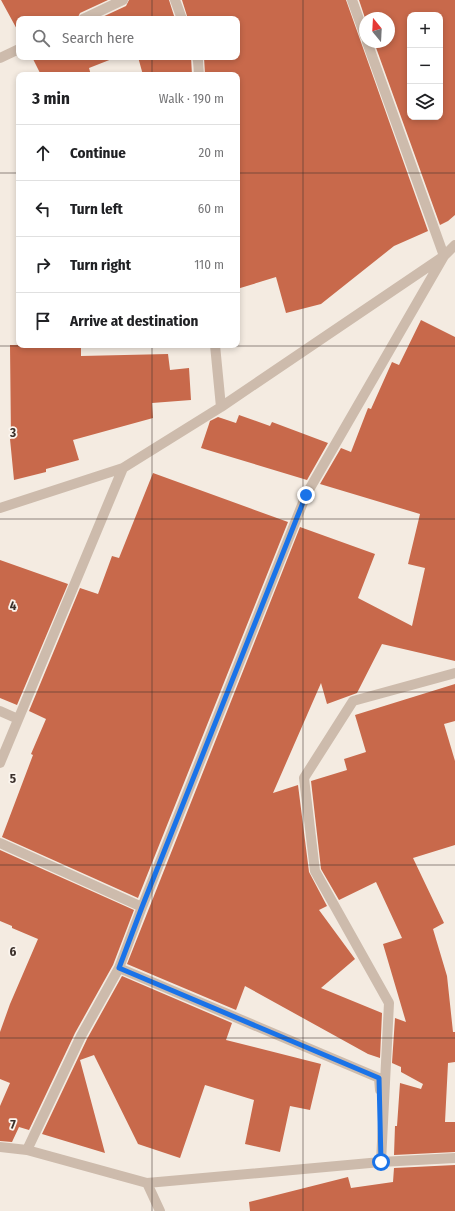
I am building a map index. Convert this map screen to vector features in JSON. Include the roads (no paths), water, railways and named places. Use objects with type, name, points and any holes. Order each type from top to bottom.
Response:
[{"type":"street","points":[[89,16],[123,0]]},
{"type":"street","points":[[174,0],[181,16]]},
{"type":"street","points":[[352,0],[359,19]]},
{"type":"street","points":[[27,1150],[81,1036],[119,968],[306,495],[444,256],[369,48]]},
{"type":"street","points":[[0,58],[16,50]]},
{"type":"street","points":[[198,60],[199,72]]},
{"type":"street","points":[[0,508],[123,468],[221,407],[444,256],[455,245]]},
{"type":"street","points":[[216,348],[221,407]]},
{"type":"street","points":[[0,763],[123,468]]},
{"type":"street","points":[[381,1162],[389,1003],[315,871],[304,778],[353,701],[455,673]]},
{"type":"street","points":[[0,711],[18,719]]},
{"type":"street","points":[[0,843],[142,907]]},
{"type":"street","points":[[119,968],[379,1078],[381,1162]]},
{"type":"street","points":[[0,1147],[27,1150],[147,1183],[381,1162],[455,1158]]},
{"type":"street","points":[[147,1183],[160,1211]]}]
